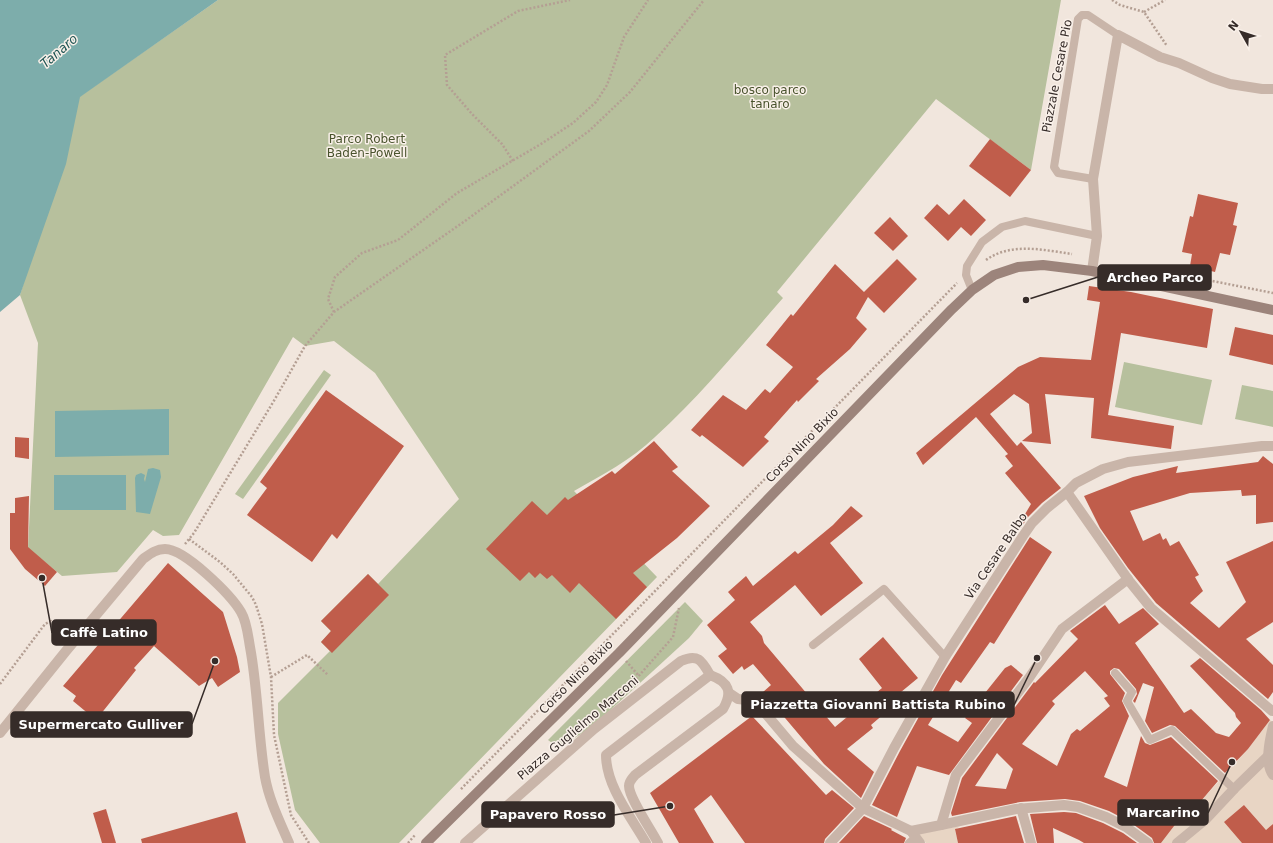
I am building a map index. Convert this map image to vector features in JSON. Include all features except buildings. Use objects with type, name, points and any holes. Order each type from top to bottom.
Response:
[{"type":"main road","name":"Corso Nino Bixio","points":[[428,842],[619,653],[972,290],[994,274],[1018,267],[1043,265],[1092,271],[1273,310]]},
{"type":"street","points":[[1092,271],[1097,236],[1093,179],[1118,35],[1160,57],[1179,63],[1212,78],[1230,84],[1262,89],[1273,89]]},
{"type":"street","name":"Via Cesare Balbo","points":[[830,843],[862,808],[945,657],[1032,523],[1047,508],[1076,483],[1103,469],[1128,462],[1262,446],[1273,446]]},
{"type":"street","points":[[1067,492],[1128,579],[1151,608],[1273,711]]},
{"type":"street","points":[[0,733],[66,651],[144,559],[156,551],[165,549],[178,553],[197,565],[222,589],[241,612],[246,626],[253,664],[265,778],[272,804],[289,843]]},
{"type":"street","points":[[941,824],[956,775],[1029,678],[1062,629],[1128,579]]},
{"type":"street","name":"Piazza Guglielmo Marconi","points":[[465,843],[594,729],[681,661],[690,657],[694,657],[699,660],[710,675],[722,682],[729,693]]},
{"type":"street","points":[[646,843],[622,803],[609,777],[606,765],[606,755],[710,675]]},
{"type":"street","points":[[658,843],[632,797],[629,787],[630,781],[635,775],[723,709],[728,700],[729,693],[738,699],[755,701],[793,746],[862,808],[914,839],[941,824],[1021,808],[1064,805],[1078,807],[1106,817],[1126,827],[1148,843]]},
{"type":"street","points":[[1273,726],[1268,745],[1270,771],[1273,775]]},
{"type":"street","points":[[1177,843],[1205,820],[1269,754]]},
{"type":"street","points":[[1021,808],[1031,843]]},
{"type":"lane","name":"Piazzale Cesare Pio","points":[[1093,179],[1058,173],[1054,167],[1078,19],[1088,14],[1118,35]]},
{"type":"lane","points":[[972,290],[966,275],[967,266],[982,242],[1002,227],[1025,221],[1097,236]]},
{"type":"lane","points":[[814,645],[884,589],[945,657]]},
{"type":"lane","points":[[1115,673],[1132,692],[1127,701],[1150,740],[1172,730],[1234,789]]},
{"type":"path","points":[[513,161],[502,144],[472,114],[447,85],[445,55],[518,10],[570,0]]},
{"type":"path","points":[[334,312],[328,299],[335,278],[362,253],[398,240],[457,193],[513,161],[573,122],[596,102],[608,85],[624,37],[648,0]]},
{"type":"path","points":[[178,553],[194,533],[275,399],[305,346],[334,312],[465,221],[589,131],[630,92],[704,0]]},
{"type":"path","points":[[1112,0],[1120,5],[1144,12],[1179,63]]},
{"type":"path","points":[[1144,12],[1165,0]]},
{"type":"path","points":[[635,680],[673,637],[679,609],[670,599]]},
{"type":"path","points":[[0,684],[45,624],[51,621],[56,626],[66,651]]},
{"type":"path","points":[[619,653],[639,676]]},
{"type":"path","points":[[271,677],[307,655],[328,675]]},
{"type":"green space","points":[[218,0],[1061,0],[1031,170],[936,99],[777,292],[783,298],[705,387],[672,421],[636,453],[616,467],[574,491],[657,577],[399,843],[320,843],[295,810],[278,734],[278,703],[330,651],[321,642],[331,631],[321,621],[368,574],[378,584],[459,499],[375,373],[334,341],[305,346],[293,337],[179,535],[163,536],[153,530],[117,572],[62,576],[28,548],[38,343],[20,295],[79,97]]},
{"type":"green space","points":[[1124,362],[1212,380],[1202,425],[1115,407]]},
{"type":"green space","points":[[324,370],[331,375],[243,499],[235,494]]},
{"type":"green space","points":[[1242,385],[1273,391],[1273,427],[1235,419]]},
{"type":"green space","points":[[685,602],[703,621],[689,638],[592,727],[559,748],[548,740]]},
{"type":"shaded area","points":[[1270,720],[1273,722],[1273,824],[1266,830],[1244,805],[1242,843],[1161,843],[1184,813],[1187,814],[1201,801],[1248,749]]},
{"type":"shaded area","points":[[960,826],[955,830],[958,843],[926,843],[919,834]]},
{"type":"water","name":"Tanaro","points":[[0,0],[218,0],[80,97],[66,164],[20,295],[0,312]]},
{"type":"water","points":[[169,409],[169,455],[55,457],[55,411]]},
{"type":"water","points":[[153,468],[160,470],[161,477],[150,514],[136,512],[136,475],[141,473],[145,475],[145,482],[148,469]]},
{"type":"water","points":[[54,475],[126,475],[126,510],[54,510]]},
{"type":"place","name":"Archeo Parco","points":[[1026,300]]},
{"type":"place","name":"Caffè Latino","points":[[42,578]]},
{"type":"place","name":"Piazzetta Giovanni Battista Rubino","points":[[1037,658]]},
{"type":"place","name":"Supermercato Gulliver","points":[[215,661]]},
{"type":"place","name":"Marcarino","points":[[1232,762]]},
{"type":"place","name":"Papavero Rosso","points":[[670,806]]},
{"type":"park label","name":"bosco parco tanaro","points":[[770,97]]},
{"type":"park label","name":"Parco Robert Baden-Powell","points":[[367,146]]}]
